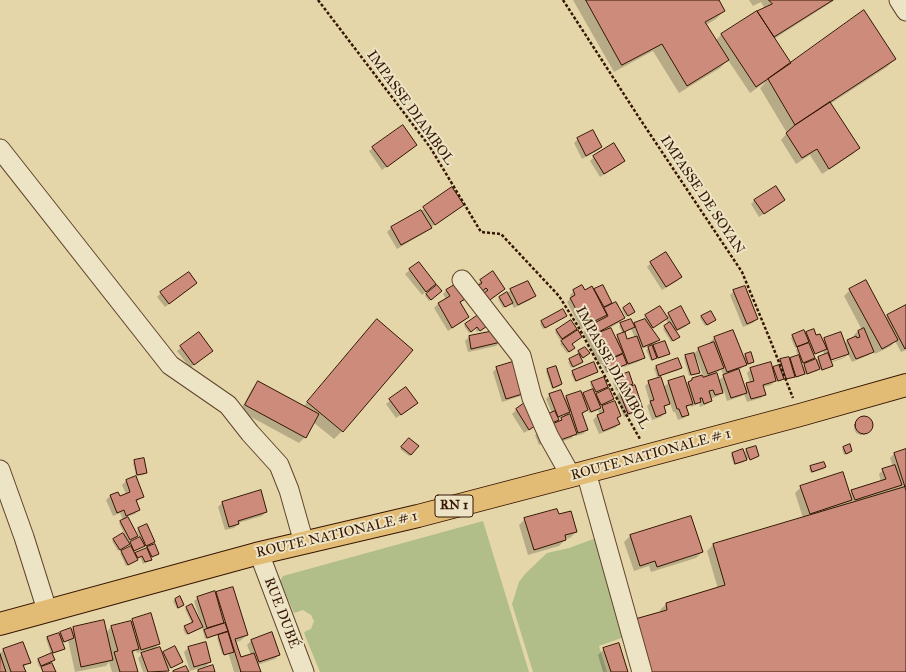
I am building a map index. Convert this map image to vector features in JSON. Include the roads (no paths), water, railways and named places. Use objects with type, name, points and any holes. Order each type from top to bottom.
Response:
[{"type":"main road","name":"ROUTE NATIONALE # 1","points":[[0,624],[259,553],[418,516],[800,415],[906,385]]},
{"type":"street","points":[[899,0],[906,11]]},
{"type":"street","points":[[0,149],[170,365],[228,405],[250,433],[279,465],[289,490],[304,542]]},
{"type":"street","points":[[462,280],[521,356],[532,398],[549,437],[578,474],[642,672]]},
{"type":"street","points":[[0,470],[24,536],[47,610]]},
{"type":"street","name":"RUE DUBÉ","points":[[259,553],[304,672]]}]
